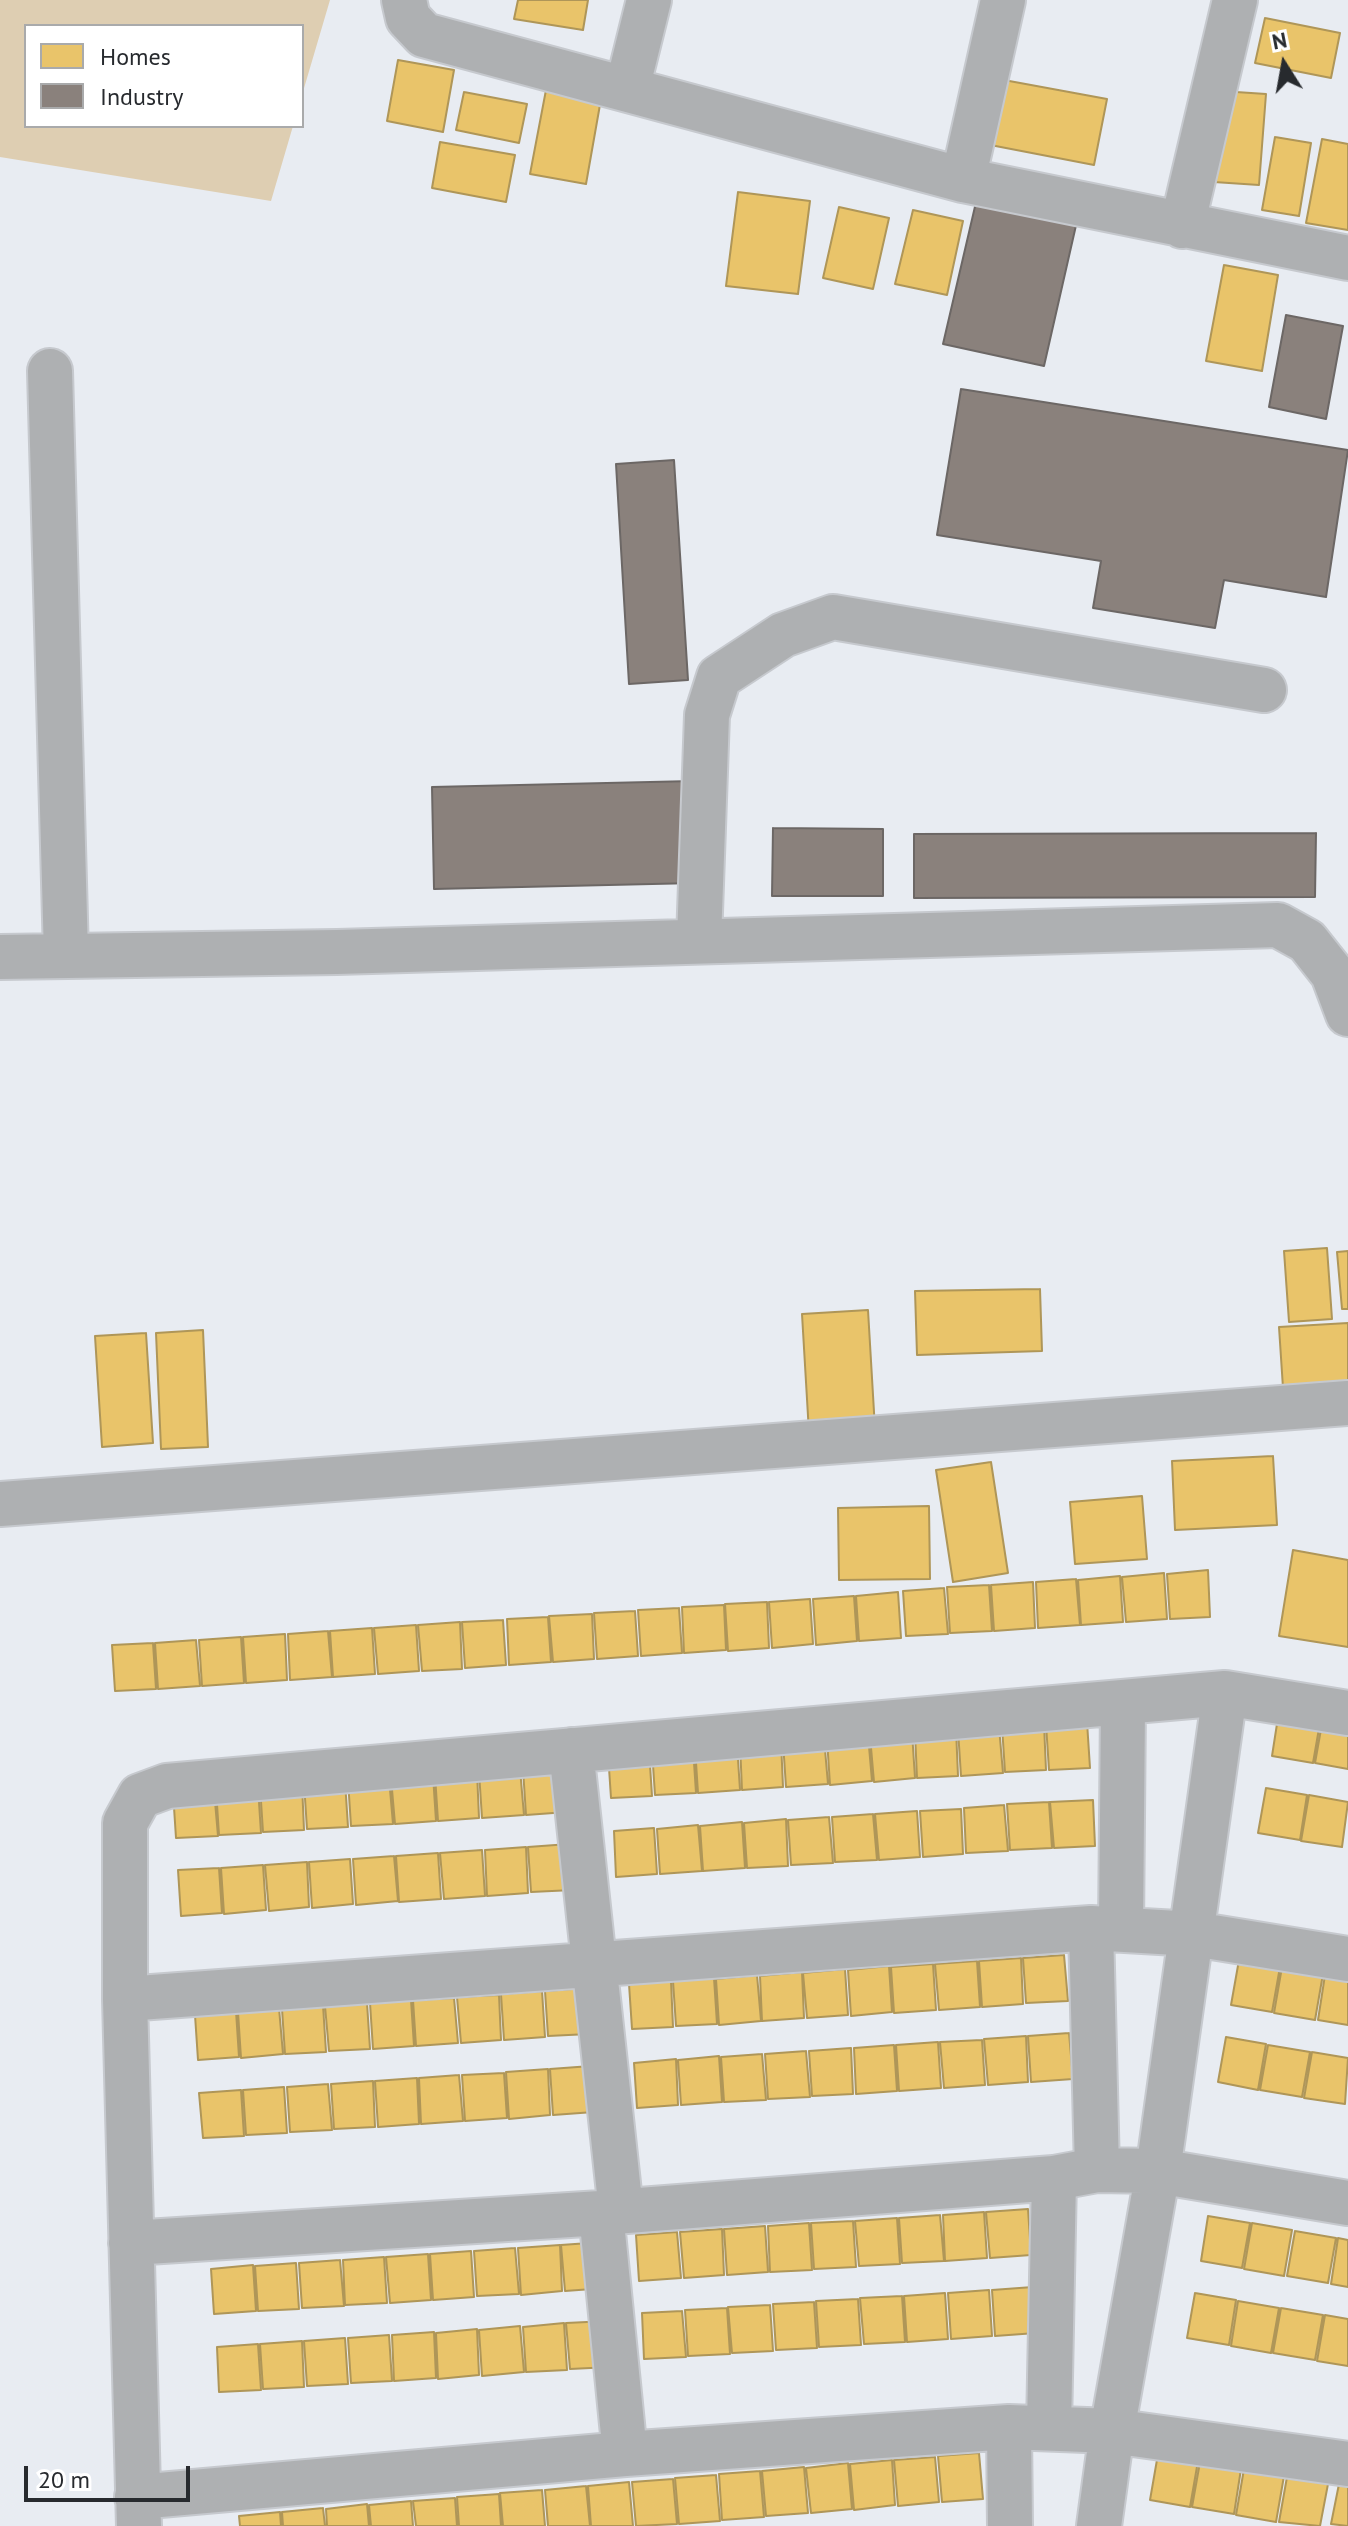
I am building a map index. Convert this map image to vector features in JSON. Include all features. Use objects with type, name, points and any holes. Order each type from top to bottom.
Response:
[{"type":"street","points":[[404,0],[408,18],[424,35],[963,180],[1348,258]]},
{"type":"street","points":[[627,89],[649,0]]},
{"type":"street","points":[[963,180],[1003,0]]},
{"type":"street","points":[[1182,226],[1235,0]]},
{"type":"street","points":[[50,371],[66,955]]},
{"type":"street","points":[[699,940],[707,715],[719,677],[783,635],[833,617],[1264,690]]},
{"type":"street","points":[[0,957],[337,952],[1278,925],[1307,941],[1316,952],[1333,974],[1348,1014]]},
{"type":"street","points":[[0,1504],[1348,1403]]},
{"type":"street","points":[[1099,2526],[1194,1934],[1225,1693]]},
{"type":"street","points":[[1348,1713],[1225,1693],[167,1786],[140,1796],[125,1823],[125,1999],[138,2512],[625,2454],[1029,2427],[1112,2431],[1348,2464]]},
{"type":"street","points":[[1097,2170],[1106,1928],[1123,1704]]},
{"type":"street","points":[[571,1750],[594,1965],[625,2454]]},
{"type":"street","points":[[125,1999],[1106,1928],[1194,1934],[1348,1959]]},
{"type":"street","points":[[131,2243],[611,2212],[1054,2178],[1097,2170],[1158,2171],[1348,2203]]},
{"type":"street","points":[[1010,2526],[1029,2427],[1054,2178]]},
{"type":"shaded area","points":[[0,0],[330,0],[304,88],[304,24],[24,24],[24,128],[292,128],[271,201],[0,157]]},
{"type":"building: Homes","points":[[518,0],[588,0],[583,30],[514,19]]},
{"type":"building: Homes","points":[[1265,18],[1340,33],[1331,78],[1255,63]]},
{"type":"building: Homes","points":[[398,60],[454,70],[443,132],[387,121]]},
{"type":"building: Homes","points":[[993,78],[1107,99],[1094,165],[980,143]]},
{"type":"building: Homes","points":[[546,90],[601,99],[586,184],[530,174]]},
{"type":"building: Homes","points":[[1221,91],[1266,94],[1259,185],[1214,182]]},
{"type":"building: Homes","points":[[464,92],[527,104],[519,143],[456,130]]},
{"type":"building: Homes","points":[[1275,137],[1311,143],[1299,216],[1262,210]]},
{"type":"building: Homes","points":[[1322,139],[1348,144],[1348,230],[1306,223]]},
{"type":"building: Homes","points":[[440,142],[515,155],[506,202],[432,188]]},
{"type":"building: Homes","points":[[738,192],[810,201],[798,294],[726,286]]},
{"type":"building: Homes","points":[[839,207],[889,218],[873,289],[823,278]]},
{"type":"building: Homes","points":[[913,210],[963,221],[947,295],[895,284]]},
{"type":"building: Homes","points":[[1224,265],[1278,275],[1262,371],[1206,361]]},
{"type":"building: Homes","points":[[1327,1248],[1332,1319],[1289,1322],[1284,1251]]},
{"type":"building: Homes","points":[[1348,1251],[1348,1309],[1342,1309],[1337,1252]]},
{"type":"building: Homes","points":[[1040,1289],[1042,1351],[917,1355],[915,1291]]},
{"type":"building: Homes","points":[[868,1310],[875,1429],[809,1433],[802,1314]]},
{"type":"building: Homes","points":[[1348,1323],[1348,1384],[1283,1388],[1279,1327]]},
{"type":"building: Homes","points":[[203,1330],[208,1447],[161,1449],[156,1333]]},
{"type":"building: Homes","points":[[146,1333],[153,1443],[102,1447],[95,1336]]},
{"type":"building: Homes","points":[[1273,1456],[1277,1525],[1175,1530],[1172,1461]]},
{"type":"building: Homes","points":[[991,1462],[1008,1573],[953,1582],[936,1470]]},
{"type":"building: Homes","points":[[1142,1496],[1147,1559],[1075,1564],[1070,1502]]},
{"type":"building: Homes","points":[[929,1506],[930,1579],[839,1580],[838,1508]]},
{"type":"building: Homes","points":[[1293,1550],[1348,1560],[1348,1647],[1279,1636]]},
{"type":"building: Homes","points":[[1208,1570],[1210,1617],[1170,1619],[1167,1574]]},
{"type":"building: Homes","points":[[1164,1573],[1167,1619],[1126,1622],[1122,1577]]},
{"type":"building: Homes","points":[[1120,1576],[1123,1622],[1081,1625],[1078,1580]]},
{"type":"building: Homes","points":[[1076,1579],[1080,1625],[1038,1628],[1036,1582]]},
{"type":"building: Homes","points":[[1033,1582],[1035,1628],[994,1631],[991,1585]]},
{"type":"building: Homes","points":[[989,1585],[992,1631],[950,1633],[947,1587]]},
{"type":"building: Homes","points":[[944,1588],[948,1634],[906,1636],[903,1591]]},
{"type":"building: Homes","points":[[898,1592],[901,1638],[859,1641],[856,1596]]},
{"type":"building: Homes","points":[[854,1596],[857,1641],[816,1645],[813,1599]]},
{"type":"building: Homes","points":[[810,1599],[813,1644],[772,1648],[769,1602]]},
{"type":"building: Homes","points":[[767,1602],[769,1648],[728,1651],[725,1604]]},
{"type":"building: Homes","points":[[724,1605],[726,1650],[684,1653],[682,1607]]},
{"type":"building: Homes","points":[[679,1608],[682,1653],[641,1656],[638,1610]]},
{"type":"building: Homes","points":[[635,1611],[638,1656],[597,1659],[594,1613]]},
{"type":"building: Homes","points":[[592,1614],[594,1659],[553,1662],[549,1616]]},
{"type":"building: Homes","points":[[548,1617],[551,1662],[509,1665],[507,1619]]},
{"type":"building: Homes","points":[[503,1620],[506,1665],[465,1668],[462,1622]]},
{"type":"building: Homes","points":[[460,1622],[462,1669],[422,1671],[418,1625]]},
{"type":"building: Homes","points":[[416,1625],[419,1671],[378,1674],[374,1628]]},
{"type":"building: Homes","points":[[372,1628],[375,1674],[333,1677],[330,1631]]},
{"type":"building: Homes","points":[[328,1631],[332,1677],[290,1680],[288,1634]]},
{"type":"building: Homes","points":[[285,1634],[287,1680],[246,1683],[243,1637]]},
{"type":"building: Homes","points":[[241,1637],[244,1683],[202,1686],[199,1640]]},
{"type":"building: Homes","points":[[196,1640],[200,1686],[158,1689],[155,1643]]},
{"type":"building: Homes","points":[[153,1643],[156,1689],[115,1691],[112,1645]]},
{"type":"building: Homes","points":[[1279,1711],[1321,1717],[1313,1763],[1272,1756]]},
{"type":"building: Homes","points":[[1323,1718],[1348,1722],[1348,1769],[1315,1763]]},
{"type":"building: Homes","points":[[1087,1722],[1090,1768],[1049,1770],[1046,1724]]},
{"type":"building: Homes","points":[[1044,1724],[1046,1770],[1005,1772],[1002,1726]]},
{"type":"building: Homes","points":[[999,1727],[1003,1773],[961,1776],[958,1730]]},
{"type":"building: Homes","points":[[956,1729],[958,1776],[917,1778],[915,1733]]},
{"type":"building: Homes","points":[[912,1732],[915,1778],[874,1782],[870,1736]]},
{"type":"building: Homes","points":[[868,1735],[872,1781],[830,1785],[827,1739]]},
{"type":"building: Homes","points":[[824,1738],[828,1784],[786,1787],[783,1742]]},
{"type":"building: Homes","points":[[781,1741],[783,1787],[742,1790],[740,1744]]},
{"type":"building: Homes","points":[[737,1744],[740,1790],[698,1793],[695,1747]]},
{"type":"building: Homes","points":[[693,1747],[696,1793],[655,1795],[652,1750]]},
{"type":"building: Homes","points":[[649,1750],[652,1796],[611,1798],[608,1753]]},
{"type":"building: Homes","points":[[565,1766],[567,1812],[526,1815],[523,1769]]},
{"type":"building: Homes","points":[[520,1769],[524,1815],[482,1818],[479,1772]]},
{"type":"building: Homes","points":[[477,1772],[479,1818],[438,1821],[435,1775]]},
{"type":"building: Homes","points":[[433,1775],[436,1821],[395,1824],[391,1778]]},
{"type":"building: Homes","points":[[389,1778],[393,1824],[351,1826],[348,1780]]},
{"type":"building: Homes","points":[[345,1781],[348,1827],[307,1829],[304,1783]]},
{"type":"building: Homes","points":[[302,1784],[304,1830],[263,1832],[260,1786]]},
{"type":"building: Homes","points":[[258,1787],[261,1833],[219,1835],[216,1789]]},
{"type":"building: Homes","points":[[1266,1788],[1307,1795],[1300,1840],[1258,1833]]},
{"type":"building: Homes","points":[[214,1790],[218,1836],[176,1838],[173,1792]]},
{"type":"building: Homes","points":[[1309,1795],[1348,1802],[1342,1847],[1301,1841]]},
{"type":"building: Homes","points":[[1093,1800],[1095,1846],[1054,1848],[1050,1802]]},
{"type":"building: Homes","points":[[1049,1802],[1052,1848],[1010,1850],[1007,1804]]},
{"type":"building: Homes","points":[[1004,1805],[1008,1851],[966,1853],[964,1808]]},
{"type":"building: Homes","points":[[961,1809],[963,1854],[923,1857],[920,1811]]},
{"type":"building: Homes","points":[[917,1811],[920,1857],[879,1860],[875,1814]]},
{"type":"building: Homes","points":[[873,1814],[877,1860],[835,1862],[832,1817]]},
{"type":"building: Homes","points":[[829,1817],[833,1863],[791,1865],[788,1820]]},
{"type":"building: Homes","points":[[786,1819],[788,1866],[747,1868],[744,1823]]},
{"type":"building: Homes","points":[[742,1822],[745,1868],[703,1871],[700,1826]]},
{"type":"building: Homes","points":[[698,1825],[702,1871],[660,1874],[657,1829]]},
{"type":"building: Homes","points":[[654,1828],[657,1874],[616,1877],[614,1831]]},
{"type":"building: Homes","points":[[569,1844],[573,1890],[531,1892],[528,1847]]},
{"type":"building: Homes","points":[[526,1847],[528,1893],[487,1896],[485,1850]]},
{"type":"building: Homes","points":[[482,1850],[485,1896],[444,1899],[440,1853]]},
{"type":"building: Homes","points":[[438,1853],[441,1899],[399,1902],[396,1856]]},
{"type":"building: Homes","points":[[394,1856],[398,1901],[356,1905],[353,1859]]},
{"type":"building: Homes","points":[[350,1859],[353,1904],[312,1908],[309,1862]]},
{"type":"building: Homes","points":[[307,1862],[309,1907],[269,1911],[265,1865]]},
{"type":"building: Homes","points":[[263,1865],[266,1910],[224,1914],[221,1868]]},
{"type":"building: Homes","points":[[219,1868],[222,1913],[181,1916],[178,1870]]},
{"type":"building: Homes","points":[[1064,1955],[1068,2001],[1026,2003],[1023,1958]]},
{"type":"building: Homes","points":[[1021,1958],[1023,2004],[982,2007],[979,1961]]},
{"type":"building: Homes","points":[[1239,1960],[1280,1967],[1272,2012],[1231,2005]]},
{"type":"building: Homes","points":[[977,1961],[980,2007],[939,2010],[935,1964]]},
{"type":"building: Homes","points":[[933,1964],[936,2010],[894,2013],[891,1967]]},
{"type":"building: Homes","points":[[889,1966],[892,2012],[851,2016],[848,1970]]},
{"type":"building: Homes","points":[[1282,1967],[1323,1974],[1315,2020],[1274,2013]]},
{"type":"building: Homes","points":[[845,1969],[848,2015],[807,2018],[803,1973]]},
{"type":"building: Homes","points":[[802,1972],[804,2018],[762,2021],[760,1976]]},
{"type":"building: Homes","points":[[757,1975],[761,2021],[719,2025],[716,1979]]},
{"type":"building: Homes","points":[[1325,1975],[1348,1979],[1348,2025],[1318,2020]]},
{"type":"building: Homes","points":[[714,1978],[717,2024],[676,2026],[673,1981]]},
{"type":"building: Homes","points":[[671,1981],[673,2027],[632,2029],[629,1984]]},
{"type":"building: Homes","points":[[586,1988],[589,2034],[548,2036],[545,1991]]},
{"type":"building: Homes","points":[[542,1991],[545,2037],[504,2040],[501,1994]]},
{"type":"building: Homes","points":[[499,1995],[501,2040],[461,2043],[457,1997]]},
{"type":"building: Homes","points":[[454,1998],[458,2043],[416,2046],[413,2000]]},
{"type":"building: Homes","points":[[411,2000],[414,2046],[373,2049],[370,2003]]},
{"type":"building: Homes","points":[[367,2003],[370,2049],[329,2051],[325,2006]]},
{"type":"building: Homes","points":[[323,2005],[326,2052],[285,2054],[282,2009]]},
{"type":"building: Homes","points":[[279,2008],[283,2054],[241,2058],[238,2012]]},
{"type":"building: Homes","points":[[236,2011],[239,2057],[198,2060],[195,2015]]},
{"type":"building: Homes","points":[[1069,2033],[1073,2079],[1031,2082],[1028,2036]]},
{"type":"building: Homes","points":[[1026,2036],[1028,2082],[988,2085],[984,2039]]},
{"type":"building: Homes","points":[[1226,2037],[1266,2044],[1258,2090],[1218,2082]]},
{"type":"building: Homes","points":[[982,2040],[985,2085],[944,2088],[940,2042]]},
{"type":"building: Homes","points":[[938,2042],[941,2088],[899,2091],[896,2045]]},
{"type":"building: Homes","points":[[894,2045],[897,2091],[856,2094],[854,2048]]},
{"type":"building: Homes","points":[[1268,2045],[1310,2052],[1302,2097],[1260,2090]]},
{"type":"building: Homes","points":[[851,2048],[853,2094],[812,2096],[809,2051]]},
{"type":"building: Homes","points":[[806,2051],[810,2097],[768,2099],[765,2054]]},
{"type":"building: Homes","points":[[1312,2052],[1348,2058],[1345,2104],[1304,2098]]},
{"type":"building: Homes","points":[[762,2054],[766,2100],[724,2102],[721,2057]]},
{"type":"building: Homes","points":[[719,2056],[722,2102],[681,2105],[678,2060]]},
{"type":"building: Homes","points":[[676,2059],[678,2105],[637,2108],[634,2063]]},
{"type":"building: Homes","points":[[591,2066],[594,2112],[553,2115],[550,2069]]},
{"type":"building: Homes","points":[[548,2069],[550,2115],[509,2119],[506,2072]]},
{"type":"building: Homes","points":[[504,2073],[507,2118],[465,2121],[462,2075]]},
{"type":"building: Homes","points":[[459,2075],[463,2121],[421,2124],[419,2078]]},
{"type":"building: Homes","points":[[417,2078],[419,2124],[378,2127],[375,2081]]},
{"type":"building: Homes","points":[[373,2081],[375,2127],[334,2129],[331,2084]]},
{"type":"building: Homes","points":[[328,2084],[332,2130],[290,2132],[287,2087]]},
{"type":"building: Homes","points":[[284,2087],[287,2133],[246,2135],[243,2090]]},
{"type":"building: Homes","points":[[241,2090],[244,2136],[203,2138],[199,2093]]},
{"type":"building: Homes","points":[[1028,2209],[1031,2255],[990,2258],[986,2212]]},
{"type":"building: Homes","points":[[984,2212],[987,2258],[945,2261],[943,2215]]},
{"type":"building: Homes","points":[[940,2215],[944,2261],[902,2263],[899,2218]]},
{"type":"building: Homes","points":[[1208,2216],[1250,2223],[1242,2268],[1201,2261]]},
{"type":"building: Homes","points":[[897,2218],[900,2264],[859,2266],[855,2221]]},
{"type":"building: Homes","points":[[853,2221],[856,2267],[814,2269],[811,2223]]},
{"type":"building: Homes","points":[[809,2223],[812,2270],[770,2272],[768,2226]]},
{"type":"building: Homes","points":[[1252,2223],[1292,2230],[1284,2276],[1244,2269]]},
{"type":"building: Homes","points":[[765,2226],[768,2272],[727,2275],[724,2229]]},
{"type":"building: Homes","points":[[722,2229],[724,2275],[684,2278],[680,2232]]},
{"type":"building: Homes","points":[[1295,2231],[1336,2238],[1328,2283],[1287,2276]]},
{"type":"building: Homes","points":[[677,2232],[681,2278],[639,2281],[636,2235]]},
{"type":"building: Homes","points":[[1338,2238],[1348,2240],[1348,2287],[1331,2284]]},
{"type":"building: Homes","points":[[603,2242],[606,2288],[565,2291],[561,2245]]},
{"type":"building: Homes","points":[[560,2245],[562,2291],[521,2295],[518,2248]]},
{"type":"building: Homes","points":[[515,2248],[519,2294],[477,2296],[474,2251]]},
{"type":"building: Homes","points":[[471,2251],[474,2297],[433,2300],[430,2254]]},
{"type":"building: Homes","points":[[428,2254],[431,2300],[390,2303],[386,2257]]},
{"type":"building: Homes","points":[[384,2257],[387,2303],[345,2305],[343,2260]]},
{"type":"building: Homes","points":[[340,2260],[344,2306],[302,2308],[299,2263]]},
{"type":"building: Homes","points":[[296,2263],[299,2309],[258,2311],[255,2266]]},
{"type":"building: Homes","points":[[253,2265],[256,2311],[214,2314],[211,2269]]},
{"type":"building: Homes","points":[[1033,2287],[1036,2333],[995,2336],[992,2290]]},
{"type":"building: Homes","points":[[989,2290],[992,2336],[951,2339],[948,2293]]},
{"type":"building: Homes","points":[[945,2293],[948,2339],[907,2342],[904,2296]]},
{"type":"building: Homes","points":[[1195,2293],[1236,2300],[1229,2345],[1187,2338]]},
{"type":"building: Homes","points":[[902,2296],[905,2342],[864,2344],[860,2298]]},
{"type":"building: Homes","points":[[858,2299],[861,2345],[819,2347],[816,2301]]},
{"type":"building: Homes","points":[[1238,2301],[1279,2308],[1271,2353],[1231,2346]]},
{"type":"building: Homes","points":[[814,2302],[817,2348],[776,2350],[773,2304]]},
{"type":"building: Homes","points":[[770,2305],[773,2351],[732,2353],[728,2307]]},
{"type":"building: Homes","points":[[727,2308],[730,2354],[688,2356],[685,2310]]},
{"type":"building: Homes","points":[[1281,2308],[1323,2315],[1315,2360],[1273,2353]]},
{"type":"building: Homes","points":[[682,2311],[686,2357],[644,2359],[642,2313]]},
{"type":"building: Homes","points":[[1325,2315],[1348,2319],[1348,2366],[1317,2361]]},
{"type":"building: Homes","points":[[608,2321],[611,2367],[570,2369],[566,2323]]},
{"type":"building: Homes","points":[[564,2323],[567,2370],[526,2372],[523,2327]]},
{"type":"building: Homes","points":[[520,2326],[524,2372],[482,2376],[479,2330]]},
{"type":"building: Homes","points":[[477,2329],[479,2375],[438,2379],[436,2333]]},
{"type":"building: Homes","points":[[434,2332],[436,2378],[394,2381],[392,2335]]},
{"type":"building: Homes","points":[[389,2335],[392,2381],[351,2383],[348,2338]]},
{"type":"building: Homes","points":[[345,2338],[348,2384],[307,2386],[304,2341]]},
{"type":"building: Homes","points":[[302,2341],[304,2387],[263,2389],[260,2344]]},
{"type":"building: Homes","points":[[258,2344],[261,2390],[219,2392],[217,2347]]},
{"type":"building: Homes","points":[[979,2453],[983,2499],[942,2502],[938,2456]]},
{"type":"building: Homes","points":[[1158,2454],[1198,2461],[1190,2507],[1150,2500]]},
{"type":"building: Homes","points":[[935,2457],[939,2502],[898,2506],[894,2460]]},
{"type":"building: Homes","points":[[892,2460],[895,2505],[854,2510],[850,2464]]},
{"type":"building: Homes","points":[[1200,2462],[1241,2469],[1234,2514],[1192,2507]]},
{"type":"building: Homes","points":[[848,2463],[852,2509],[811,2513],[806,2468]]},
{"type":"building: Homes","points":[[804,2467],[808,2513],[766,2516],[762,2471]]},
{"type":"building: Homes","points":[[1244,2469],[1284,2476],[1276,2522],[1236,2515]]},
{"type":"building: Homes","points":[[1342,2469],[1348,2470],[1348,2526],[1331,2524]]},
{"type":"building: Homes","points":[[760,2471],[764,2517],[722,2520],[719,2474]]},
{"type":"building: Homes","points":[[716,2475],[720,2521],[679,2524],[675,2478]]},
{"type":"building: Homes","points":[[1287,2477],[1328,2484],[1320,2526],[1279,2522]]},
{"type":"building: Homes","points":[[673,2479],[677,2524],[636,2526],[632,2482]]},
{"type":"building: Homes","points":[[629,2482],[633,2526],[591,2526],[588,2486]]},
{"type":"building: Homes","points":[[586,2486],[590,2526],[548,2526],[545,2490]]},
{"type":"building: Homes","points":[[542,2490],[545,2526],[503,2526],[500,2493]]},
{"type":"building: Homes","points":[[499,2494],[501,2526],[459,2526],[457,2497]]},
{"type":"building: Homes","points":[[455,2498],[457,2526],[416,2526],[413,2501]]},
{"type":"building: Homes","points":[[411,2501],[413,2526],[371,2526],[369,2505]]},
{"type":"building: Homes","points":[[367,2504],[369,2526],[327,2526],[326,2509]]},
{"type":"building: Homes","points":[[323,2508],[325,2526],[283,2526],[282,2512]]},
{"type":"building: Homes","points":[[280,2512],[281,2526],[240,2526],[239,2516]]},
{"type":"building: Industry","points":[[977,198],[1077,221],[1044,366],[943,344]]},
{"type":"building: Industry","points":[[1286,315],[1343,326],[1326,419],[1269,407]]},
{"type":"building: Industry","points":[[961,389],[1348,450],[1326,597],[1224,580],[1215,628],[1093,608],[1101,561],[937,535]]},
{"type":"building: Industry","points":[[674,460],[688,680],[629,684],[616,464]]},
{"type":"building: Industry","points":[[694,781],[696,883],[434,889],[432,787]]},
{"type":"building: Industry","points":[[773,828],[883,829],[883,896],[772,896]]},
{"type":"building: Industry","points":[[1316,833],[1315,897],[914,898],[914,834]]}]
